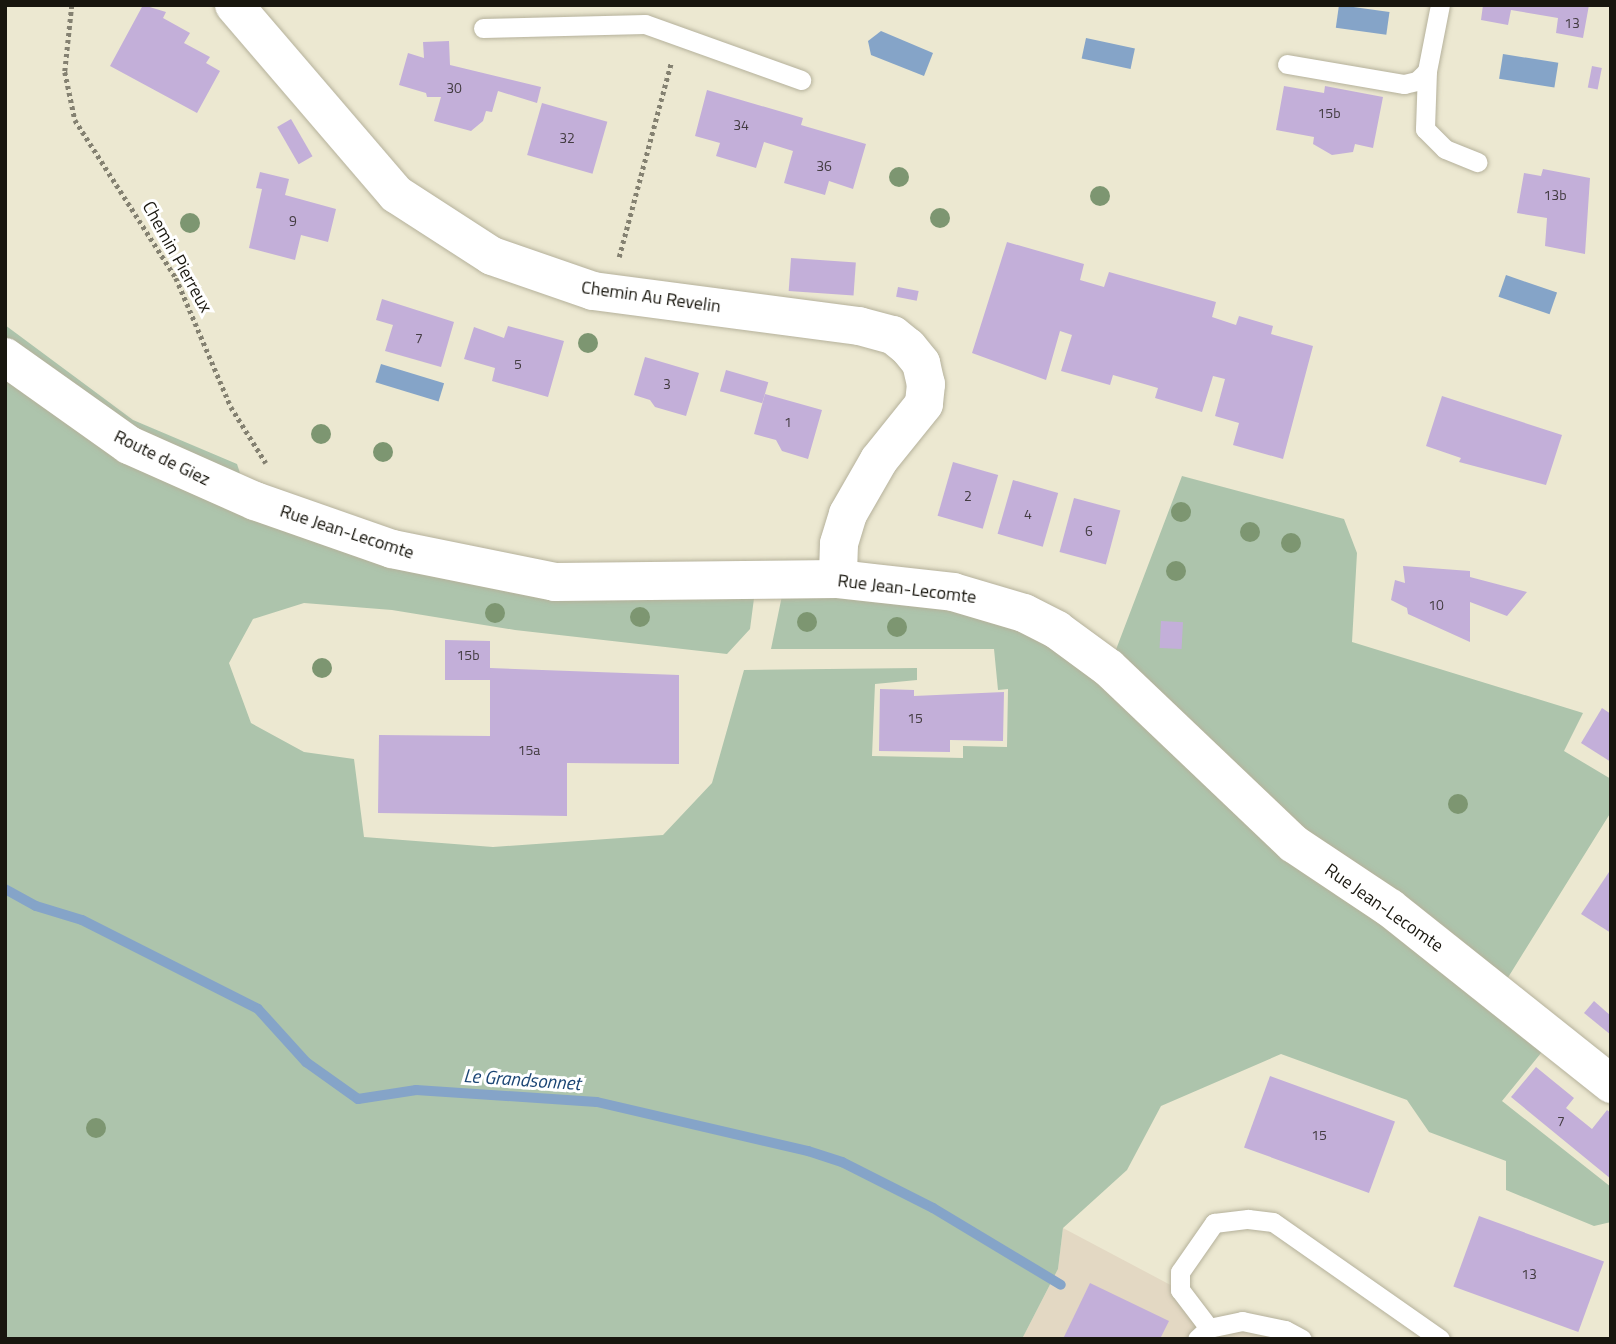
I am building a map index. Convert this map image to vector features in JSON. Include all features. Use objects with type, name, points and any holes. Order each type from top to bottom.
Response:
[{"type":"street","name":"Chemin Au Revelin","points":[[234,5],[396,194],[492,256],[559,282],[609,293],[859,326],[893,335],[908,347],[921,363],[926,384],[924,404],[879,460],[848,514],[839,544],[838,579]]},
{"type":"street","name":"Route de Giez","points":[[5,357],[129,445],[255,501]]},
{"type":"street","name":"Rue Jean-Lecomte","points":[[255,501],[393,549],[555,582],[838,579],[990,600],[1057,630],[1109,668],[1294,844],[1390,908],[1611,1084]]},
{"type":"lane","points":[[1440,5],[1427,71],[1426,129],[1445,149],[1477,162]]},
{"type":"lane","points":[[483,28],[645,24],[677,38],[802,80]]},
{"type":"lane","points":[[1287,64],[1404,85],[1417,81],[1427,71]]},
{"type":"lane","points":[[1302,1339],[1285,1330],[1242,1321],[1203,1334],[1180,1290],[1180,1272],[1214,1223],[1248,1219],[1273,1222],[1440,1339]]},
{"type":"path","name":"Chemin Pierreux","points":[[72,5],[65,72],[75,120],[176,278],[231,407],[287,493],[294,516]]},
{"type":"path","points":[[609,293],[677,38]]},
{"type":"shaded area","points":[[1063,1228],[1180,1290],[1209,1328],[1242,1321],[1302,1339],[1022,1339],[1058,1269]]},
{"type":"green space","points":[[5,325],[133,420],[237,464],[255,519],[501,578],[756,583],[750,629],[727,654],[515,630],[392,610],[304,603],[253,619],[229,663],[251,723],[304,752],[354,759],[364,837],[493,847],[663,835],[712,783],[744,670],[917,668],[917,680],[875,684],[872,756],[963,758],[963,746],[1007,747],[1008,689],[998,690],[994,649],[771,649],[785,581],[953,592],[1109,668],[1182,476],[1344,519],[1357,553],[1352,642],[1583,713],[1564,751],[1611,779],[1611,812],[1499,992],[1554,1037],[1502,1101],[1611,1187],[1611,1222],[1594,1226],[1506,1190],[1506,1161],[1429,1132],[1407,1100],[1281,1054],[1161,1106],[1127,1170],[1063,1228],[1058,1269],[1022,1339],[5,1339]]},
{"type":"water","points":[[1339,5],[1390,12],[1386,35],[1336,28]]},
{"type":"water","points":[[881,31],[933,53],[924,76],[871,55],[868,41]]},
{"type":"water","points":[[1086,38],[1135,48],[1131,69],[1082,59]]},
{"type":"water","points":[[1503,54],[1558,63],[1554,87],[1499,79]]},
{"type":"water","points":[[1506,275],[1557,293],[1550,314],[1499,297]]},
{"type":"water","points":[[381,364],[444,383],[439,401],[375,382]]},
{"type":"building","points":[[143,5],[166,12],[163,18],[190,33],[184,43],[210,57],[206,63],[220,71],[197,113],[110,66]]},
{"type":"building","points":[[1483,5],[1589,5],[1583,38],[1556,33],[1558,18],[1511,10],[1508,25],[1481,20]]},
{"type":"building","points":[[449,41],[450,65],[541,87],[537,103],[498,91],[492,112],[486,111],[483,121],[471,131],[434,121],[441,97],[427,97],[426,93],[399,85],[408,53],[424,58],[423,42]]},
{"type":"building","points":[[1592,66],[1602,68],[1598,90],[1588,88]]},
{"type":"building","points":[[1284,86],[1324,93],[1325,86],[1383,97],[1373,148],[1355,144],[1353,152],[1332,155],[1313,144],[1314,137],[1276,130]]},
{"type":"building","points":[[707,90],[803,118],[801,125],[866,144],[853,189],[829,181],[825,195],[784,183],[793,151],[764,142],[756,168],[716,156],[720,143],[695,136]]},
{"type":"building","points":[[542,103],[607,122],[592,174],[527,155]]},
{"type":"building","points":[[291,119],[312,156],[299,164],[277,127]]},
{"type":"building","points":[[1543,169],[1590,178],[1585,254],[1545,246],[1547,218],[1517,213],[1524,173],[1541,176]]},
{"type":"building","points":[[260,172],[289,179],[285,195],[336,209],[328,242],[301,235],[295,260],[249,248],[262,189],[256,188]]},
{"type":"building","points":[[1007,242],[1084,264],[1080,280],[1104,287],[1109,272],[1216,302],[1212,317],[1236,325],[1239,316],[1273,326],[1271,334],[1313,346],[1283,459],[1233,445],[1239,423],[1215,416],[1225,379],[1213,376],[1202,412],[1155,398],[1158,388],[1113,375],[1110,385],[1061,371],[1072,335],[1060,331],[1046,380],[972,353]]},
{"type":"building","points":[[791,258],[856,263],[854,295],[789,291]]},
{"type":"building","points":[[898,287],[919,291],[917,301],[896,297]]},
{"type":"building","points":[[382,299],[454,322],[441,367],[385,351],[393,325],[376,320]]},
{"type":"building","points":[[508,326],[564,341],[548,397],[492,381],[495,368],[464,359],[474,327],[504,338]]},
{"type":"building","points":[[645,357],[699,373],[686,416],[655,407],[650,400],[634,395]]},
{"type":"building","points":[[726,370],[768,382],[762,403],[720,391]]},
{"type":"building","points":[[765,394],[822,410],[808,459],[782,451],[776,440],[754,434]]},
{"type":"building","points":[[1442,396],[1562,435],[1546,485],[1459,462],[1461,458],[1426,446]]},
{"type":"building","points":[[953,462],[998,475],[983,529],[938,516]]},
{"type":"building","points":[[1013,480],[1058,493],[1043,547],[998,534]]},
{"type":"building","points":[[1074,498],[1120,510],[1106,565],[1060,552]]},
{"type":"building","points":[[1403,566],[1470,571],[1470,577],[1527,592],[1507,616],[1470,602],[1470,642],[1408,614],[1407,608],[1391,600],[1395,580],[1405,583]]},
{"type":"building","points":[[1161,621],[1183,622],[1182,649],[1160,648]]},
{"type":"building","points":[[445,640],[490,641],[490,668],[679,675],[679,764],[567,763],[567,816],[378,813],[379,735],[490,736],[490,680],[445,680]]},
{"type":"building","points":[[880,689],[914,690],[914,696],[1004,692],[1003,741],[950,740],[950,752],[879,751]]},
{"type":"building","points":[[1602,708],[1611,714],[1611,762],[1581,743]]},
{"type":"building","points":[[1611,869],[1611,933],[1581,914]]},
{"type":"building","points":[[1594,1001],[1611,1016],[1611,1035],[1584,1013]]},
{"type":"building","points":[[1536,1067],[1574,1098],[1566,1108],[1592,1129],[1607,1110],[1611,1113],[1611,1179],[1511,1097]]},
{"type":"building","points":[[1270,1076],[1395,1121],[1369,1193],[1244,1147]]},
{"type":"building","points":[[1479,1216],[1604,1261],[1578,1332],[1453,1286]]},
{"type":"building","points":[[1090,1283],[1169,1321],[1160,1339],[1063,1339]]},
{"type":"waterway","name":"Le Grandsonnet","points":[[5,889],[36,906],[82,920],[258,1009],[306,1062],[358,1099],[416,1090],[597,1102],[808,1151],[842,1162],[933,1208],[1061,1285]]}]
